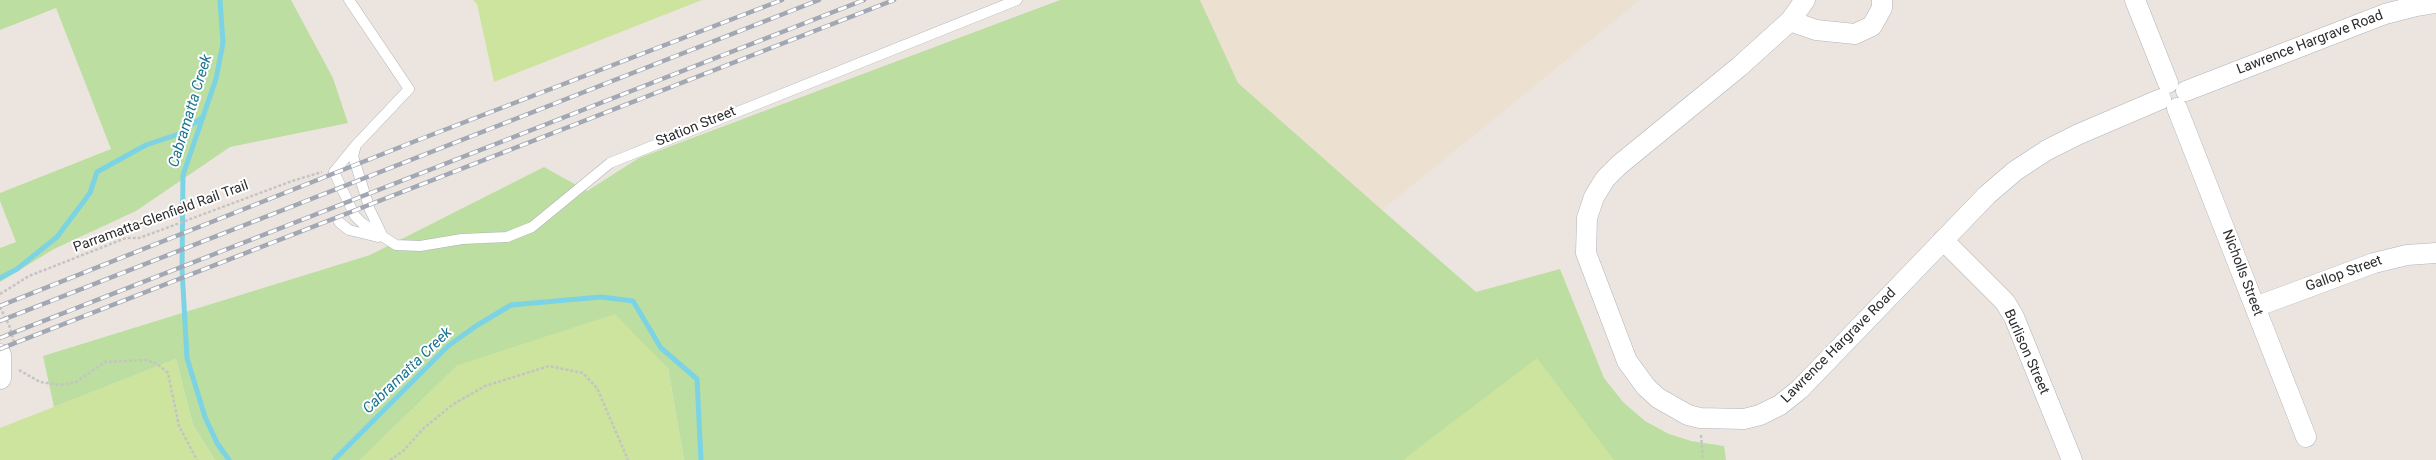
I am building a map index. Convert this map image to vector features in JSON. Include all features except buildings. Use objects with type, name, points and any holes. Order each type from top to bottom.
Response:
[{"type":"street","name":"Lawrence Hargrave Road","points":[[1805,0],[1790,21],[1739,67],[1618,165],[1601,185],[1587,218],[1586,253],[1627,361],[1646,387],[1658,398],[1688,415],[1706,419],[1744,419],[1760,415],[1780,405],[1800,389],[1987,195],[2031,159],[2079,134],[2173,95],[2385,14],[2416,6],[2436,3]]},
{"type":"street","points":[[1790,21],[1816,30],[1855,34],[1872,26],[1882,8],[1882,0]]},
{"type":"street","name":"Nicholls Street","points":[[2135,0],[2306,437]]},
{"type":"street","name":"Burlison Street","points":[[1944,240],[2005,302],[2014,317],[2072,460]]},
{"type":"street","name":"Gallop Street","points":[[2255,307],[2374,263],[2407,255],[2436,253]]},
{"type":"street","points":[[0,355],[0,378]]},
{"type":"lane","points":[[349,0],[409,89],[356,145],[334,172],[355,216],[384,238]]},
{"type":"lane","name":"Station Street","points":[[384,238],[396,244],[420,246],[462,239],[507,237],[532,227],[610,163],[1017,0]]},
{"type":"lane","points":[[356,145],[353,156],[366,197],[384,238]]},
{"type":"lane","points":[[339,222],[350,230],[384,238]]},
{"type":"path","name":"Parramatta-Glenfield Rail Trail","points":[[0,294],[29,276],[119,240],[126,238],[139,238],[292,180],[320,172],[334,172]]},
{"type":"path","points":[[40,382],[61,385],[76,382],[105,362],[144,360],[156,363],[168,373],[179,426],[197,460]]},
{"type":"path","points":[[390,460],[403,452],[424,428],[452,404],[485,386],[549,366],[583,373],[597,388],[628,460]]},
{"type":"path","points":[[1703,460],[1700,438],[1706,419]]},
{"type":"shaded area","points":[[1200,0],[1640,0],[1382,210],[1238,83]]},
{"type":"green space","points":[[0,0],[291,0],[333,78],[348,123],[230,147],[136,211],[54,249],[0,282],[0,248],[16,242],[0,201],[0,193],[111,149],[56,8],[0,30]]},
{"type":"green space","points":[[473,0],[702,0],[494,82],[477,4]]},
{"type":"green space","points":[[1060,0],[1200,0],[1238,83],[1382,210],[1476,292],[1560,269],[1604,378],[1623,402],[1645,421],[1669,434],[1691,441],[1724,446],[1726,460],[684,460],[668,368],[458,365],[360,460],[215,460],[193,425],[176,359],[54,407],[43,356],[370,255],[544,167],[587,191],[639,158]]},
{"type":"green space","points":[[615,314],[668,368],[684,460],[360,460],[458,365]]},
{"type":"green space","points":[[1537,358],[1614,460],[1404,459]]},
{"type":"green space","points":[[176,359],[193,425],[215,460],[0,460],[0,428]]},
{"type":"waterway","name":"Cabramatta Creek","points":[[220,0],[223,43],[216,79],[183,175],[182,269],[187,358],[205,417],[217,443],[229,460]]},
{"type":"waterway","points":[[0,278],[17,269],[57,237],[90,193],[97,172],[146,145],[179,134],[203,117]]},
{"type":"waterway","name":"Cabramatta Creek","points":[[334,460],[448,346],[476,326],[511,305],[601,297],[633,301],[661,348],[697,379],[701,460]]},
{"type":"railway","points":[[0,306],[413,142],[782,0]]},
{"type":"railway","points":[[0,321],[819,0]]},
{"type":"railway","points":[[0,338],[864,0]]},
{"type":"railway","points":[[0,349],[894,0]]}]
